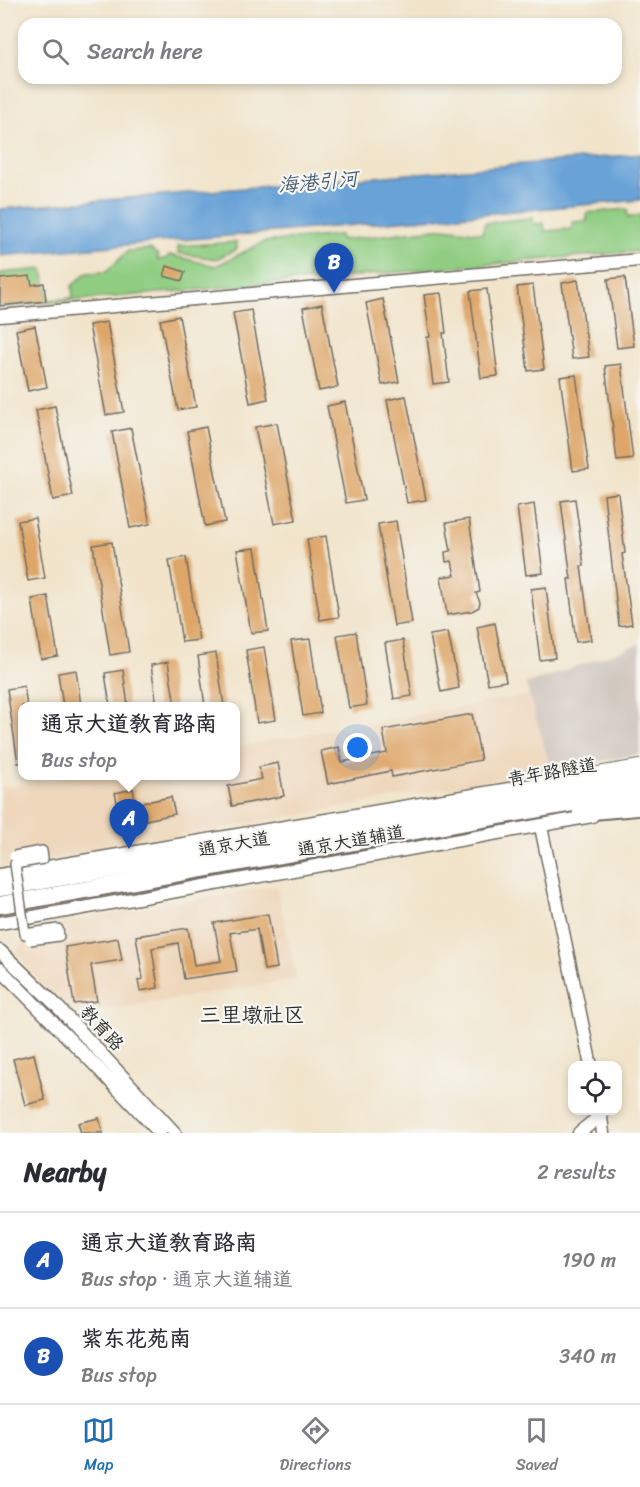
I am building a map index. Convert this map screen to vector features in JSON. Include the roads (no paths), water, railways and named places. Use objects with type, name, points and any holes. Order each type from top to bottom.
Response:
[{"type":"highway","points":[[473,814],[592,775]]},
{"type":"highway","name":"青年路隧道","points":[[473,814],[640,777]]},
{"type":"highway","points":[[473,814],[639,802]]},
{"type":"highway","name":"通京大道","points":[[0,888],[473,814]]},
{"type":"highway","name":"通京大道","points":[[0,905],[473,814]]},
{"type":"main road","points":[[592,775],[640,767]]},
{"type":"street","points":[[0,316],[640,260]]},
{"type":"street","name":"通京大道辅道","points":[[0,875],[592,775]]},
{"type":"street","name":"通京大道辅道","points":[[0,923],[541,827],[639,802]]},
{"type":"street","points":[[541,827],[590,1061]]},
{"type":"street","points":[[14,856],[42,851],[43,859],[15,864],[25,934],[58,929],[59,936],[30,940]]},
{"type":"street","name":"教育路","points":[[0,951],[55,1004],[175,1133]]},
{"type":"street","name":"教育路","points":[[0,969],[160,1133]]},
{"type":"street","points":[[579,1133],[598,1115]]},
{"type":"street","points":[[600,1115],[603,1133]]},
{"type":"water","name":"海港引河","points":[[640,154],[640,200],[0,256],[0,209]]},
{"type":"place","name":"紫东花苑南","points":[[334,293]]},
{"type":"place","name":"通京大道教育路南","points":[[129,849]]},
{"type":"district","name":"三里墩社区","points":[[252,1015]]}]
